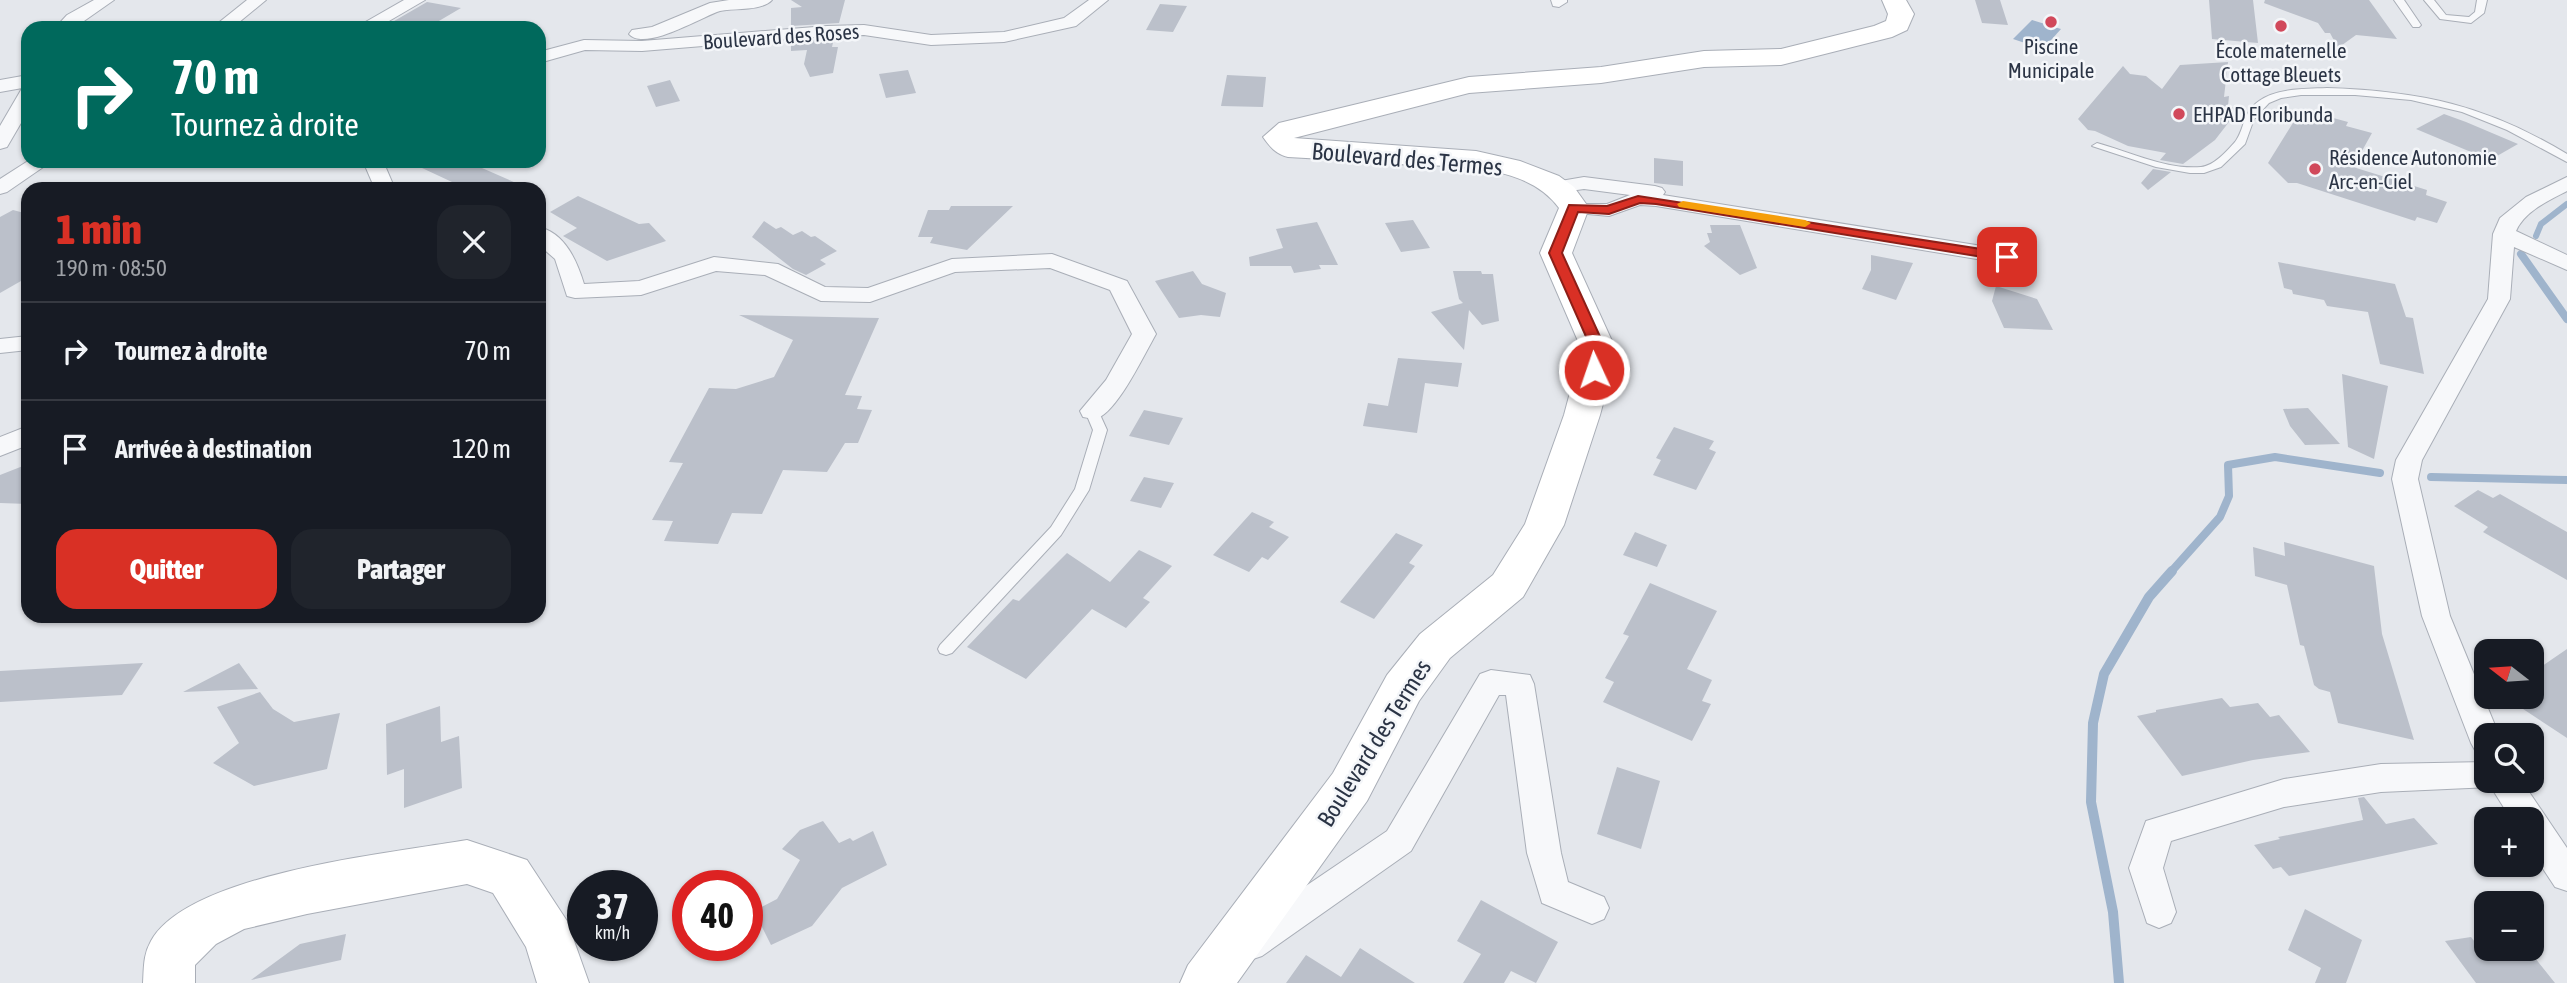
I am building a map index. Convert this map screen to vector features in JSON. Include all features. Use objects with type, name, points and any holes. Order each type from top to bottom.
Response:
[{"type":"street","points":[[71,21],[106,0]]},
{"type":"street","points":[[230,21],[258,0]]},
{"type":"street","points":[[377,21],[416,0]]},
{"type":"street","points":[[592,45],[607,38],[655,32],[716,7],[755,4],[764,0]]},
{"type":"street","name":"Boulevard des Roses","points":[[546,56],[592,45],[642,46],[864,30],[932,40],[1004,37],[1070,22],[1100,0]]},
{"type":"street","name":"Boulevard des Termes","points":[[1213,974],[1350,787],[1403,688],[1435,646],[1508,586],[1544,525],[1582,415],[1594,370],[1595,341],[1556,253],[1565,198],[1520,170],[1476,160],[1288,148],[1276,138],[1298,126],[1469,85],[1601,75],[1704,59],[1781,57],[1883,32],[1898,24],[1901,14],[1894,0]]},
{"type":"street","points":[[0,86],[21,82]]},
{"type":"street","points":[[0,143],[21,106]]},
{"type":"street","points":[[0,188],[31,168]]},
{"type":"street","points":[[1565,198],[1584,183],[1622,186],[1914,234]]},
{"type":"street","points":[[2479,723],[2435,616],[2405,479],[2409,460],[2500,299],[2504,233],[2511,218],[2533,201],[2567,183]]},
{"type":"street","points":[[1565,198],[1609,210],[1638,199],[1656,200],[2007,257]]},
{"type":"street","points":[[2504,233],[2567,263]]},
{"type":"street","points":[[546,239],[565,257],[575,291],[641,288],[714,264],[770,269],[821,293],[870,295],[952,267],[1052,261],[1119,286],[1144,334],[1115,385],[1092,411]]},
{"type":"street","points":[[0,346],[21,344]]},
{"type":"street","points":[[0,447],[21,438]]},
{"type":"street","points":[[1213,974],[1399,841],[1491,682],[1519,684],[1544,853],[1554,892],[1592,908]]},
{"type":"street","points":[[2159,912],[2146,868],[2158,831],[2284,793],[2381,778],[2474,775]]},
{"type":"street","points":[[2544,842],[2567,876]]},
{"type":"street","points":[[169,983],[170,956],[198,927],[235,908],[307,891],[467,862],[510,876],[549,937],[563,983]]},
{"type":"lane","points":[[2399,0],[2416,25]]},
{"type":"lane","points":[[2429,0],[2444,17],[2471,20],[2479,13],[2482,0]]},
{"type":"lane","points":[[2097,146],[2159,165],[2206,171],[2215,167],[2229,149],[2241,142],[2244,126],[2265,101],[2290,93],[2335,93],[2402,96],[2449,104],[2511,129],[2567,159]]},
{"type":"lane","points":[[946,649],[1056,531],[1082,490],[1100,430],[1092,411]]},
{"type":"water","points":[[2032,20],[2061,29],[2043,49],[2013,39]]},
{"type":"building","points":[[791,0],[845,0],[839,23],[791,26],[791,8],[802,7]]},
{"type":"building","points":[[1975,0],[2000,0],[2008,25],[1982,23]]},
{"type":"building","points":[[2209,0],[2253,0],[2258,43],[2212,39]]},
{"type":"building","points":[[2265,0],[2369,0],[2397,39],[2356,35],[2338,48],[2330,33],[2325,33],[2318,23],[2264,3]]},
{"type":"building","points":[[427,2],[461,8],[439,21],[394,21]]},
{"type":"building","points":[[1160,4],[1187,6],[1173,32],[1146,30]]},
{"type":"building","points":[[834,38],[832,47],[838,47],[833,73],[810,77],[804,64],[807,50],[791,51],[791,42]]},
{"type":"building","name":"EHPAD Floribunda","points":[[2228,62],[2224,97],[2229,96],[2228,106],[2239,109],[2215,140],[2183,164],[2160,160],[2166,153],[2128,146],[2088,130],[2078,119],[2123,66],[2130,74],[2146,76],[2162,89],[2180,65]]},
{"type":"building","points":[[908,70],[916,93],[886,98],[879,74]]},
{"type":"building","points":[[1227,75],[1266,77],[1263,107],[1221,106]]},
{"type":"building","points":[[670,80],[680,101],[656,107],[647,86]]},
{"type":"building","points":[[2444,114],[2518,144],[2490,160],[2416,129]]},
{"type":"building","name":"Résidence Autonomie Arc-en-Ciel","points":[[2310,115],[2348,122],[2346,126],[2372,133],[2353,167],[2427,190],[2426,195],[2447,202],[2437,223],[2417,217],[2415,221],[2297,183],[2288,183],[2268,163],[2296,118],[2306,122]]},
{"type":"building","points":[[1654,158],[1683,161],[1683,186],[1654,183]]},
{"type":"building","points":[[422,168],[482,168],[514,182],[452,182]]},
{"type":"building","points":[[2153,169],[2171,172],[2148,190],[2141,183]]},
{"type":"building","points":[[578,196],[639,224],[649,223],[666,241],[607,261],[563,236],[577,228],[550,212]]},
{"type":"building","points":[[951,206],[1013,206],[967,250],[930,243],[933,237],[918,237],[928,210],[949,210]]},
{"type":"building","points":[[13,210],[21,212],[21,281],[0,293],[0,217]]},
{"type":"building","points":[[1413,220],[1430,248],[1401,252],[1385,223]]},
{"type":"building","points":[[764,221],[793,235],[802,231],[811,237],[815,236],[837,251],[820,260],[826,264],[806,275],[793,269],[752,237]]},
{"type":"building","points":[[1317,222],[1338,265],[1319,265],[1321,269],[1294,273],[1291,266],[1250,266],[1249,257],[1283,248],[1276,229]]},
{"type":"building","points":[[1710,225],[1740,225],[1757,268],[1740,275],[1704,246],[1710,242],[1707,233],[1712,233]]},
{"type":"building","points":[[1871,255],[1913,263],[1896,300],[1862,289],[1871,270]]},
{"type":"building","points":[[2278,262],[2395,284],[2406,317],[2413,318],[2424,374],[2380,364],[2368,312],[2327,306],[2324,300],[2293,294],[2292,290],[2284,288]]},
{"type":"building","points":[[1193,271],[1202,284],[1226,293],[1220,317],[1201,315],[1179,318],[1155,281]]},
{"type":"building","points":[[1453,271],[1493,274],[1499,321],[1482,325],[1469,310],[1464,350],[1431,312],[1463,303],[1459,299]]},
{"type":"building","points":[[1996,286],[2037,299],[2053,330],[2004,328],[1992,301]]},
{"type":"building","points":[[739,315],[879,318],[845,395],[862,396],[857,409],[872,410],[858,443],[845,443],[827,472],[783,470],[762,514],[732,513],[718,544],[664,541],[673,521],[652,520],[683,463],[669,462],[709,388],[736,389],[774,377],[793,340]]},
{"type":"building","points":[[1398,358],[1462,363],[1458,387],[1425,383],[1417,433],[1363,426],[1368,403],[1388,406]]},
{"type":"building","points":[[2342,374],[2388,386],[2374,459],[2348,447]]},
{"type":"building","points":[[2308,408],[2340,444],[2305,445],[2290,426],[2283,409]]},
{"type":"building","points":[[1144,410],[1183,418],[1169,445],[1129,436]]},
{"type":"building","points":[[1674,427],[1714,441],[1709,449],[1716,452],[1696,490],[1653,475],[1661,460],[1656,458]]},
{"type":"building","points":[[21,467],[21,504],[0,503],[0,475]]},
{"type":"building","points":[[1144,477],[1174,483],[1161,508],[1130,501]]},
{"type":"building","points":[[2478,490],[2493,498],[2500,494],[2567,532],[2567,580],[2483,532],[2488,527],[2454,506]]},
{"type":"building","points":[[1252,512],[1274,522],[1269,527],[1289,537],[1268,560],[1262,557],[1249,572],[1213,555]]},
{"type":"building","points":[[1635,532],[1667,545],[1657,567],[1623,555]]},
{"type":"building","points":[[1396,533],[1423,545],[1409,563],[1415,566],[1374,619],[1340,602]]},
{"type":"building","points":[[2284,542],[2374,566],[2382,634],[2414,740],[2338,723],[2330,692],[2314,685],[2304,646],[2300,645],[2287,585],[2255,576],[2253,547],[2285,556]]},
{"type":"building","points":[[1139,550],[1172,566],[1143,598],[1150,602],[1126,628],[1092,609],[1026,679],[967,647],[1013,599],[1019,601],[1067,553],[1110,582]]},
{"type":"building","points":[[1650,583],[1717,611],[1687,669],[1712,680],[1702,701],[1711,704],[1692,741],[1603,702],[1614,682],[1605,678],[1629,636],[1623,634]]},
{"type":"building","points":[[2567,649],[2567,738],[2523,709],[2544,709],[2544,665]]},
{"type":"building","points":[[143,663],[122,695],[0,702],[0,671]]},
{"type":"building","points":[[239,663],[258,689],[183,692]]},
{"type":"building","points":[[260,692],[273,709],[294,722],[340,713],[327,769],[254,786],[213,763],[239,743],[217,707]]},
{"type":"building","points":[[2222,698],[2230,707],[2258,703],[2270,717],[2279,715],[2310,752],[2253,760],[2182,776],[2137,716]]},
{"type":"building","points":[[440,706],[441,742],[459,736],[462,788],[404,808],[404,769],[387,775],[386,724]]},
{"type":"building","points":[[1617,767],[1660,781],[1641,849],[1597,834]]},
{"type":"building","points":[[2364,797],[2386,824],[2414,818],[2438,844],[2289,876],[2281,867],[2273,869],[2254,845],[2280,839],[2278,837],[2363,820],[2358,798]]},
{"type":"building","points":[[823,821],[839,843],[850,838],[853,841],[873,831],[887,865],[842,888],[812,926],[771,945],[763,929],[763,906],[777,899],[800,860],[782,849],[800,830]]},
{"type":"building","points":[[1481,900],[1558,942],[1536,983],[1511,971],[1504,983],[1463,983],[1481,954],[1457,941]]},
{"type":"building","points":[[2305,909],[2362,940],[2346,983],[2315,983],[2321,968],[2288,950]]},
{"type":"building","points":[[346,934],[341,960],[251,980],[300,944]]},
{"type":"building","points":[[2471,937],[2474,941],[2474,961],[2537,961],[2555,983],[2476,983],[2445,941]]},
{"type":"building","points":[[1360,948],[1415,983],[1286,983],[1306,955],[1341,977]]},
{"type":"waterway","points":[[2536,236],[2541,224],[2567,204]]},
{"type":"waterway","points":[[2521,254],[2567,319]]},
{"type":"waterway","points":[[2170,573],[2220,517],[2229,496],[2228,465],[2275,457],[2380,473]]},
{"type":"waterway","points":[[2431,477],[2567,480]]},
{"type":"waterway","points":[[2119,983],[2113,912],[2091,802],[2093,723],[2104,674],[2149,597],[2172,571]]},
{"type":"slow traffic","points":[[1683,204],[1805,223]]},
{"type":"place","name":"Piscine Municipale","points":[[2051,22]]},
{"type":"place","name":"École maternelle Cottage Bleuets","points":[[2281,26]]},
{"type":"place","name":"EHPAD Floribunda","points":[[2179,114]]},
{"type":"place","name":"Résidence Autonomie Arc-en-Ciel","points":[[2315,169]]},
{"type":"route","points":[[1594,370],[1595,341],[1556,253],[1574,208],[1589,211],[1609,210],[1638,199],[1656,200],[2007,257]]}]
